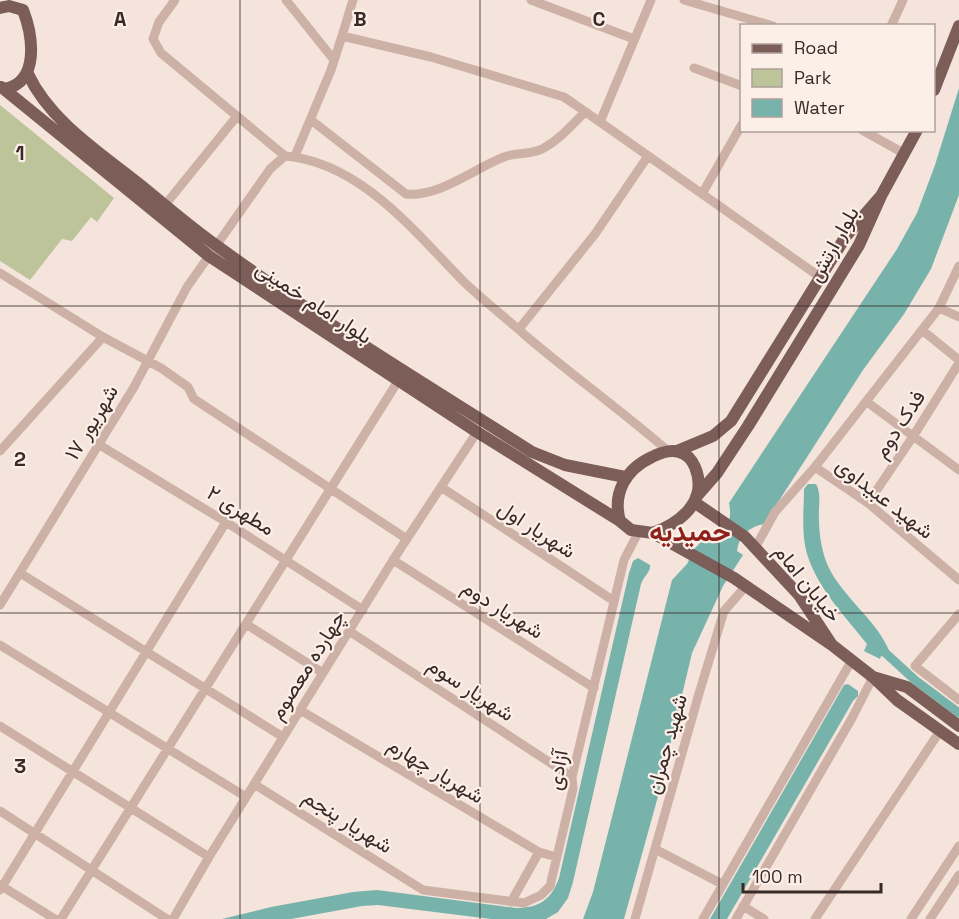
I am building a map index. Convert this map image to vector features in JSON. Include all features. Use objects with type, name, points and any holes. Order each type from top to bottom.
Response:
[{"type":"main road","points":[[0,8],[22,5],[30,29],[28,74],[15,87],[2,88]]},
{"type":"main road","points":[[937,72],[959,26]]},
{"type":"main road","name":"بلوار امام خمینی","points":[[28,74],[36,90],[56,114],[86,142],[165,205],[213,251],[532,452],[565,465],[626,477]]},
{"type":"main road","name":"بلوار امام خمینی","points":[[2,88],[213,251],[398,381],[621,521]]},
{"type":"main road","points":[[880,196],[916,132]]},
{"type":"main road","name":"بلوار ارتش","points":[[673,451],[713,436],[731,421],[846,236],[880,196]]},
{"type":"main road","name":"بلوار ارتش","points":[[695,499],[717,473],[748,426],[859,245],[880,196]]},
{"type":"main road","points":[[673,451],[690,458],[696,470],[698,488],[695,499],[688,511],[674,524],[653,533],[638,533],[626,527],[621,521],[618,499],[626,477],[642,462],[673,451]]},
{"type":"main road","name":"خیابان امام","points":[[695,499],[726,525],[745,537],[799,596],[832,645]]},
{"type":"main road","name":"خیابان امام","points":[[653,533],[734,578],[832,645]]},
{"type":"main road","points":[[832,645],[873,677],[897,700],[959,744]]},
{"type":"main road","points":[[873,677],[907,687],[959,726]]},
{"type":"street","points":[[175,0],[159,22],[153,39],[161,53],[237,116],[290,156],[306,157],[354,180],[389,205],[466,283],[566,370],[673,451]]},
{"type":"street","points":[[286,0],[334,60]]},
{"type":"street","points":[[290,156],[311,120],[334,60],[353,0]]},
{"type":"street","points":[[531,0],[634,39]]},
{"type":"street","points":[[600,122],[651,0]]},
{"type":"street","points":[[684,0],[766,24]]},
{"type":"street","points":[[892,24],[903,0]]},
{"type":"street","points":[[342,36],[501,76],[564,97],[820,277]]},
{"type":"street","points":[[694,68],[740,86]]},
{"type":"street","points":[[311,120],[406,194],[415,195],[438,189],[505,156],[540,150],[556,141],[585,112]]},
{"type":"street","points":[[165,205],[237,116]]},
{"type":"street","points":[[702,194],[740,126]]},
{"type":"street","points":[[866,132],[905,154]]},
{"type":"street","name":"۱۷ شهریور","points":[[0,605],[134,387],[187,287],[270,169],[290,156]]},
{"type":"street","points":[[519,329],[596,234],[648,156]]},
{"type":"street","points":[[755,548],[775,512],[815,468],[939,308],[959,266]]},
{"type":"street","points":[[0,273],[103,337],[162,368],[188,387],[194,399],[407,539]]},
{"type":"street","points":[[939,308],[959,317]]},
{"type":"street","points":[[922,330],[959,361]]},
{"type":"street","points":[[0,451],[103,337]]},
{"type":"street","name":"فدک دوم","points":[[868,503],[914,435],[959,361]]},
{"type":"street","points":[[61,919],[398,381]]},
{"type":"street","points":[[867,402],[959,470]]},
{"type":"street","name":"چهارده معصوم","points":[[173,919],[393,560],[477,432]]},
{"type":"street","name":"مطهری ۲","points":[[98,444],[226,522],[363,610]]},
{"type":"street","name":"شهید عبیداوی","points":[[815,468],[868,503],[959,580]]},
{"type":"street","name":"شهریار اول","points":[[441,487],[614,601]]},
{"type":"street","points":[[54,919],[1,887],[226,522]]},
{"type":"street","name":"آزادی","points":[[423,890],[524,903],[541,895],[550,886],[573,789],[572,777],[624,560],[638,533]]},
{"type":"street","name":"شهریار دوم","points":[[393,560],[594,688]]},
{"type":"street","points":[[20,573],[284,737]]},
{"type":"street","name":"شهید چمران","points":[[634,919],[724,611],[746,586]]},
{"type":"street","points":[[959,614],[915,666],[959,700]]},
{"type":"street","points":[[246,624],[323,673]]},
{"type":"street","name":"شهریار سوم","points":[[349,631],[572,777]]},
{"type":"street","points":[[0,645],[246,797]]},
{"type":"street","points":[[703,919],[852,660]]},
{"type":"street","points":[[736,919],[852,718],[873,677]]},
{"type":"street","name":"شهریار چهارم","points":[[300,710],[539,852],[556,856]]},
{"type":"street","points":[[0,726],[209,857]]},
{"type":"street","points":[[815,919],[940,731]]},
{"type":"street","name":"شهریار پنجم","points":[[254,784],[423,890]]},
{"type":"street","points":[[0,811],[167,919]]},
{"type":"street","points":[[911,919],[959,846]]},
{"type":"street","points":[[655,849],[722,884]]},
{"type":"street","points":[[511,902],[539,852]]},
{"type":"street","points":[[930,919],[959,875]]},
{"type":"street","points":[[743,906],[764,919]]},
{"type":"green space","points":[[0,105],[114,198],[97,222],[91,217],[72,241],[62,239],[30,280],[0,261]]},
{"type":"water","points":[[959,88],[959,195],[931,269],[904,314],[863,370],[764,524],[754,527],[742,536],[737,551],[743,555],[723,586],[692,653],[657,800],[624,919],[583,919],[593,892],[672,580],[687,564],[695,548],[710,533],[717,536],[727,526],[730,517],[729,503],[897,249],[917,213]]},
{"type":"water","points":[[808,484],[816,484],[819,492],[820,538],[828,566],[842,589],[878,631],[890,653],[887,657],[881,656],[880,659],[864,651],[867,644],[833,602],[812,567],[805,546],[803,530],[804,489]]},
{"type":"water","points":[[638,558],[650,567],[641,584],[573,882],[568,898],[558,912],[546,919],[491,919],[378,905],[291,919],[222,919],[271,907],[353,892],[377,890],[516,908],[538,904],[548,897],[559,878],[629,573],[633,561]]},
{"type":"water","points":[[848,684],[858,691],[858,696],[727,919],[710,919],[844,685]]},
{"type":"waterway","points":[[880,648],[915,680],[959,713]]},
{"type":"district","name":"حمیدیه","points":[[690,531]]}]
